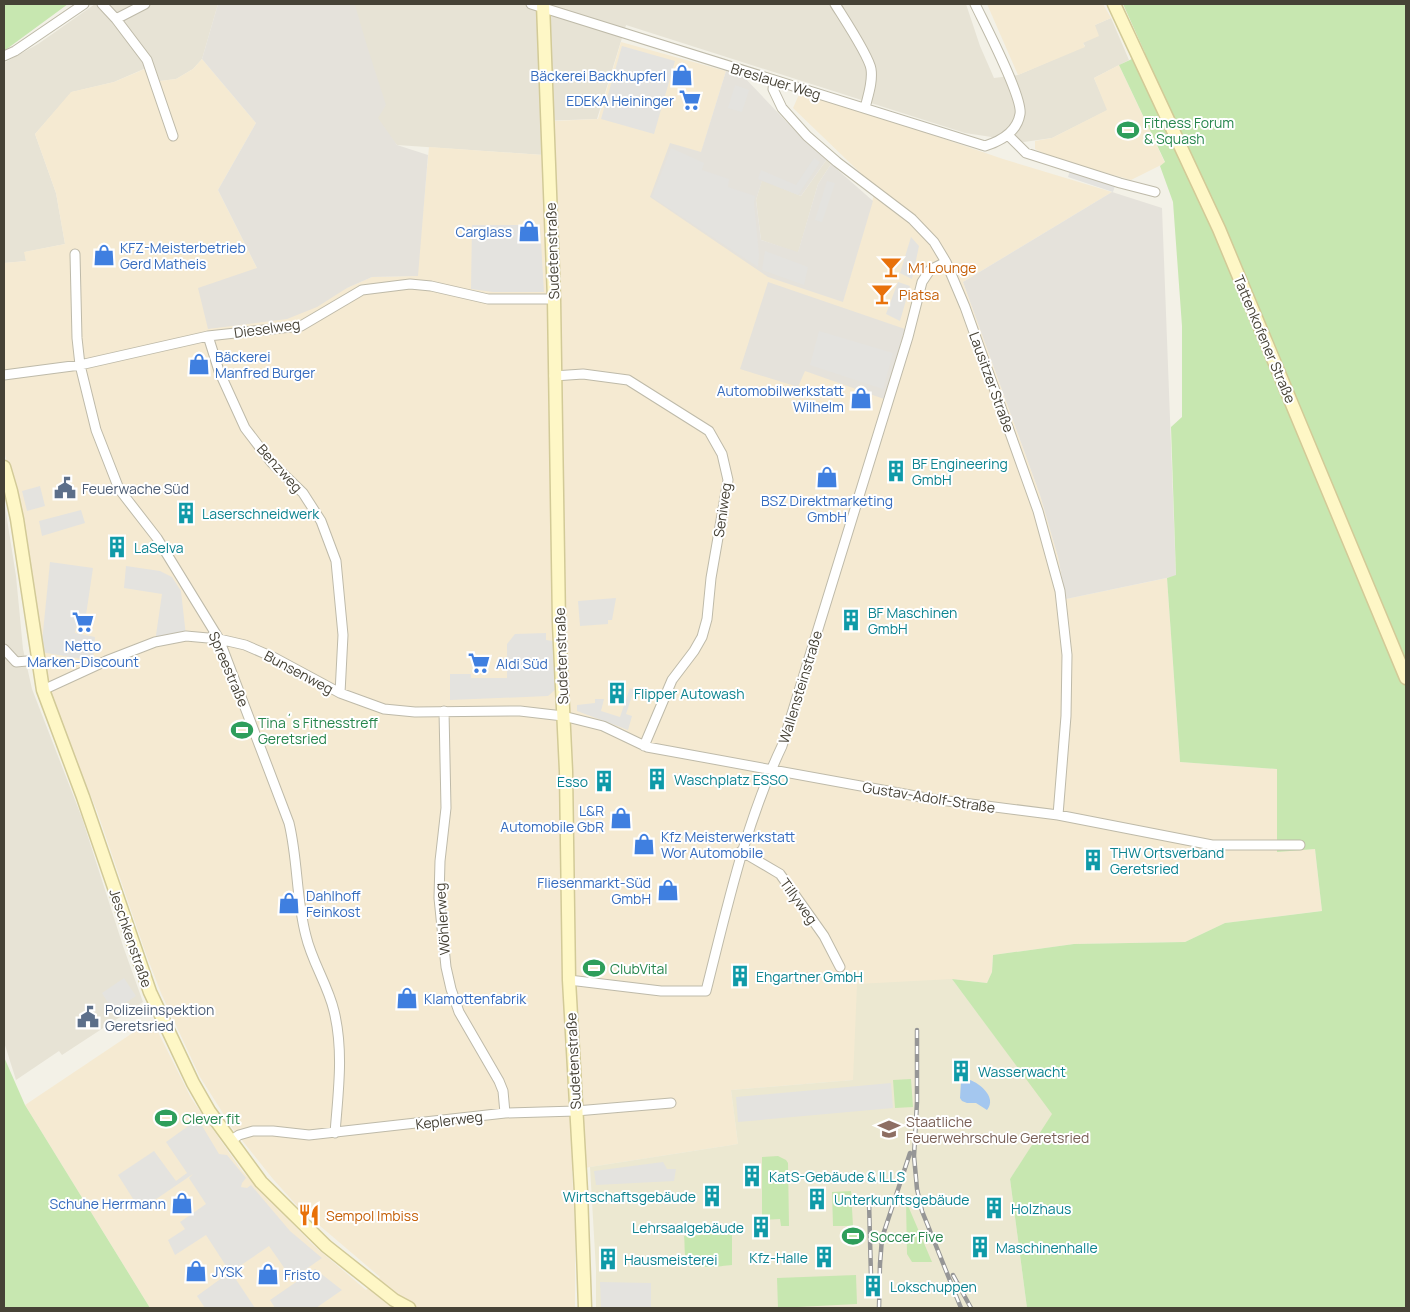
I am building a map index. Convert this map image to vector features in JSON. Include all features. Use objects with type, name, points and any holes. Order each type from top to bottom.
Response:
[{"type":"street","points":[[4,56],[15,51],[84,4]]},
{"type":"street","points":[[102,4],[116,19],[147,60],[174,136]]},
{"type":"street","points":[[116,19],[145,4]]},
{"type":"street","name":"Breslauer Weg","points":[[531,4],[543,6],[985,146],[1008,135]]},
{"type":"street","points":[[835,4],[871,67],[871,82],[865,108]]},
{"type":"street","points":[[975,4],[1017,95],[1020,113],[1014,128],[1008,135],[1026,153],[1120,183],[1155,192]]},
{"type":"street","name":"Tattenkofener Straße","points":[[1114,4],[1219,228],[1406,678]]},
{"type":"street","name":"Sudetenstraße","points":[[543,6],[554,299],[559,624],[566,771],[569,980],[581,1192],[585,1308]]},
{"type":"street","name":"Lausitzer Straße","points":[[774,80],[773,89],[782,108],[807,136],[849,172],[912,218],[934,242],[946,262],[965,307],[1038,511],[1060,591],[1067,655],[1058,815]]},
{"type":"street","name":"Spreestraße","points":[[75,254],[77,338],[80,365],[96,430],[119,489],[157,538],[182,582],[219,639],[289,823],[296,854],[306,936],[313,959],[334,1009],[341,1063],[335,1133]]},
{"type":"street","name":"Wallensteinstraße","points":[[569,980],[661,991],[706,991],[741,851],[770,770],[782,746],[908,337],[922,282],[930,270],[946,262]]},
{"type":"street","name":"Dieselweg","points":[[4,375],[80,365],[208,336],[301,326],[362,290],[410,284],[431,286],[488,299],[554,299]]},
{"type":"street","name":"Benzweg","points":[[208,336],[219,371],[246,428],[271,462],[303,493],[321,521],[336,562],[343,635],[340,693]]},
{"type":"street","name":"Seniweg","points":[[554,376],[583,374],[628,380],[710,431],[722,454],[728,480],[711,578],[707,618],[702,637],[672,680],[644,746]]},
{"type":"street","name":"Jeschkenstraße","points":[[4,467],[17,519],[43,690],[83,797],[150,992],[193,1083],[209,1111],[261,1182],[326,1246],[394,1300],[409,1308]]},
{"type":"street","name":"Bunsenweg","points":[[43,690],[106,661],[155,642],[186,636],[219,639],[245,645],[275,658],[340,693],[384,709],[398,711],[520,711],[563,716]]},
{"type":"street","points":[[4,649],[16,662],[38,660]]},
{"type":"street","name":"Wöhlerweg","points":[[444,711],[446,808],[440,861],[439,898],[446,966],[459,1012],[503,1091],[504,1113]]},
{"type":"street","name":"Gustav-Adolf-Straße","points":[[563,716],[603,726],[644,746],[932,799],[1058,815],[1212,845],[1300,845]]},
{"type":"street","name":"Tillyweg","points":[[741,851],[780,874],[824,936],[840,967]]},
{"type":"street","name":"Keplerweg","points":[[230,1141],[239,1135],[254,1131],[309,1135],[504,1113],[576,1111],[671,1103]]},
{"type":"shaded area","points":[[95,4],[218,4],[202,59],[193,69],[176,79],[160,81],[153,65],[114,82],[72,92],[35,134],[56,193],[65,244],[25,252],[26,261],[4,263],[4,63],[38,44]]},
{"type":"shaded area","points":[[218,4],[355,5],[386,105],[378,118],[397,145],[428,155],[418,276],[372,277],[347,288],[317,307],[287,319],[208,329],[198,288],[257,268],[218,190],[256,123],[202,59]]},
{"type":"shaded area","points":[[350,4],[966,4],[980,46],[994,78],[1018,75],[1085,46],[1083,43],[1095,25],[1111,18],[1129,60],[1094,78],[1108,110],[1052,138],[1024,142],[965,133],[626,25],[597,119],[541,121],[543,155],[397,145],[373,118],[352,5]]},
{"type":"shaded area","points":[[987,4],[1103,4],[1111,18],[1095,25],[1099,36],[1083,43],[1085,47],[1018,75]]},
{"type":"shaded area","points":[[621,42],[726,71],[701,153],[651,197],[843,301],[876,188],[793,108],[801,90],[1003,159],[1112,192],[963,282],[1040,495],[1058,557],[1066,599],[1167,578],[1180,762],[1277,769],[1277,851],[1315,849],[1322,911],[1225,923],[1185,942],[1074,944],[993,955],[992,972],[987,983],[952,979],[853,1080],[731,1090],[738,1144],[572,1171],[575,1229],[575,1308],[150,1308],[25,1105],[152,1020],[191,1098],[242,1171],[313,1245],[366,1290],[380,1277],[299,1208],[233,1129],[200,1077],[161,993],[97,811],[45,685],[27,545],[4,451],[4,263],[26,261],[24,252],[65,244],[56,193],[35,134],[71,92],[114,82],[154,65],[160,81],[176,79],[193,69],[202,59],[256,123],[218,190],[257,268],[347,288],[372,277],[417,276],[429,147],[543,155],[556,159],[554,121],[598,119]]},
{"type":"shaded area","points":[[622,46],[675,61],[654,134],[601,119]]},
{"type":"shaded area","points":[[1119,65],[1165,163],[1131,180],[1053,158],[1035,149],[1035,141],[1052,138],[1107,110],[1094,78]]},
{"type":"shaded area","points":[[726,71],[744,77],[799,135],[827,159],[801,196],[762,181],[756,200],[761,240],[798,252],[818,184],[831,164],[873,201],[843,302],[768,277],[650,197],[670,143],[701,152]]},
{"type":"shaded area","points":[[735,85],[749,90],[742,112],[728,108]]},
{"type":"shaded area","points":[[671,148],[704,163],[702,170],[729,179],[728,187],[755,196],[759,255],[758,267],[652,197]]},
{"type":"shaded area","points":[[814,158],[820,162],[798,195],[758,179],[761,170],[796,185]]},
{"type":"shaded area","points":[[827,159],[831,164],[818,184],[798,253],[761,240],[756,200],[762,180],[801,196]]},
{"type":"shaded area","points":[[1070,171],[1115,186],[1113,192],[1068,177]]},
{"type":"shaded area","points":[[827,181],[835,183],[822,222],[815,220]]},
{"type":"shaded area","points":[[1112,192],[1162,208],[1176,576],[1066,599],[1058,557],[1040,495],[963,282]]},
{"type":"shaded area","points":[[472,225],[540,225],[544,292],[493,292],[471,289]]},
{"type":"shaded area","points":[[911,237],[919,246],[912,279],[900,273]]},
{"type":"shaded area","points":[[765,251],[808,267],[804,285],[762,270]]},
{"type":"shaded area","points":[[768,282],[905,329],[884,399],[805,371],[798,387],[740,369]]},
{"type":"shaded area","points":[[898,282],[910,286],[900,321],[886,314]]},
{"type":"shaded area","points":[[819,331],[893,353],[883,389],[810,365]]},
{"type":"shaded area","points":[[40,486],[45,506],[27,511],[22,491]]},
{"type":"shaded area","points":[[4,500],[16,576],[23,649],[32,689],[82,818],[143,1002],[62,1055],[59,1051],[16,1080],[4,1042]]},
{"type":"shaded area","points":[[81,510],[85,523],[42,536],[39,521]]},
{"type":"shaded area","points":[[50,562],[93,568],[86,615],[78,614],[75,633],[95,637],[93,661],[41,652]]},
{"type":"shaded area","points":[[126,566],[160,571],[172,577],[181,591],[186,636],[155,642],[162,594],[124,588]]},
{"type":"shaded area","points":[[616,598],[612,620],[608,620],[608,624],[580,626],[578,601]]},
{"type":"shaded area","points":[[546,633],[546,640],[553,641],[555,690],[548,696],[450,700],[450,674],[471,674],[471,678],[507,678],[507,644],[515,634]]},
{"type":"shaded area","points":[[630,688],[634,690],[626,714],[632,716],[628,730],[577,711],[577,705],[595,703],[595,699],[604,699],[601,711],[620,717]]},
{"type":"shaded area","points":[[124,978],[136,996],[113,1011],[102,993]]},
{"type":"shaded area","name":"Staatliche Feuerwehrschule Geretsried","points":[[952,979],[1053,1114],[1010,1179],[1027,1308],[596,1308],[596,1270],[590,1167],[738,1144],[731,1090],[853,1080],[857,984]]},
{"type":"shaded area","points":[[891,1083],[893,1108],[738,1122],[736,1097]]},
{"type":"shaded area","points":[[198,1119],[219,1154],[227,1155],[246,1178],[241,1187],[247,1188],[251,1185],[290,1231],[322,1258],[292,1279],[269,1246],[231,1272],[255,1308],[205,1308],[197,1296],[230,1272],[206,1235],[175,1255],[168,1240],[185,1229],[180,1222],[206,1204],[189,1178],[193,1174],[140,1210],[118,1175],[154,1151],[176,1181],[187,1173],[166,1142]]},
{"type":"shaded area","points":[[663,1162],[667,1169],[676,1169],[674,1181],[596,1185],[594,1171]]},
{"type":"shaded area","points":[[315,1269],[342,1290],[316,1308],[275,1308],[270,1300]]},
{"type":"shaded area","points":[[600,1282],[651,1283],[651,1308],[601,1308]]},
{"type":"green space","points":[[4,4],[68,4],[4,51]]},
{"type":"green space","points":[[1123,4],[1406,4],[1406,1308],[1027,1308],[1010,1179],[1052,1114],[952,979],[987,983],[992,972],[993,955],[1074,944],[1185,942],[1225,923],[1322,911],[1315,849],[1277,852],[1277,769],[1180,762],[1167,578],[1176,575],[1171,427],[1182,417],[1182,326],[1173,202],[1160,166],[1165,162],[1119,65],[1145,53]]},
{"type":"green space","points":[[4,1057],[25,1105],[150,1308],[4,1308]]},
{"type":"green space","points":[[911,1079],[913,1107],[895,1108],[893,1080]]},
{"type":"green space","points":[[778,1156],[788,1163],[789,1226],[781,1226],[780,1219],[762,1220],[762,1157]]},
{"type":"green space","points":[[851,1191],[853,1226],[833,1226],[832,1192]]},
{"type":"green space","points":[[906,1201],[932,1262],[912,1262],[907,1254]]},
{"type":"green space","name":"Soccer Five","points":[[863,1229],[864,1243],[844,1244],[843,1230]]},
{"type":"green space","points":[[732,1233],[732,1265],[700,1267],[694,1266],[686,1260],[684,1236]]},
{"type":"green space","points":[[856,1275],[857,1304],[778,1308],[777,1278]]},
{"type":"water","points":[[966,1079],[971,1080],[985,1090],[990,1100],[987,1110],[976,1103],[962,1101],[960,1098],[961,1082]]},
{"type":"railway","points":[[917,1030],[917,1102],[914,1156],[917,1189],[922,1211],[961,1308]]},
{"type":"railway","points":[[879,1308],[882,1238],[910,1153]]},
{"type":"railway","points":[[869,1202],[871,1276]]},
{"type":"railway","points":[[953,1275],[971,1308]]},
{"type":"place","name":"Bäckerei Backhupferl","points":[[682,75]]},
{"type":"place","name":"EDEKA Heininger","points":[[690,100]]},
{"type":"place","name":"Fitness Forum & Squash","points":[[1128,130]]},
{"type":"place","name":"Carglass","points":[[529,231]]},
{"type":"place","name":"KFZ-Meisterbetrieb Gerd Matheis","points":[[104,255]]},
{"type":"place","name":"M1 Lounge","points":[[891,267]]},
{"type":"place","name":"Piatsa","points":[[882,294]]},
{"type":"place","name":"Bäckerei Manfred Burger","points":[[199,364]]},
{"type":"place","name":"Automobilwerkstatt Wilhelm","points":[[861,398]]},
{"type":"place","name":"BF Engineering GmbH","points":[[896,471]]},
{"type":"place","name":"BSZ Direktmarketing GmbH","points":[[827,477]]},
{"type":"place","name":"Feuerwache Süd","points":[[65,488]]},
{"type":"place","name":"Laserschneidwerk","points":[[186,513]]},
{"type":"place","name":"LaSelva","points":[[117,547]]},
{"type":"place","name":"BF Maschinen GmbH","points":[[851,620]]},
{"type":"place","name":"Netto Marken-Discount","points":[[83,622]]},
{"type":"place","name":"Aldi Süd","points":[[479,663]]},
{"type":"place","name":"Flipper Autowash","points":[[617,693]]},
{"type":"place","name":"Tina´s Fitnesstreff Geretsried","points":[[242,730]]},
{"type":"place","name":"Waschplatz ESSO","points":[[657,779]]},
{"type":"place","name":"Esso","points":[[604,781]]},
{"type":"place","name":"L&R Automobile GbR","points":[[621,818]]},
{"type":"place","name":"Kfz Meisterwerkstatt Wor Automobile","points":[[644,844]]},
{"type":"place","name":"THW Ortsverband Geretsried","points":[[1093,860]]},
{"type":"place","name":"Fliesenmarkt-Süd GmbH","points":[[668,890]]},
{"type":"place","name":"Dahlhoff Feinkost","points":[[289,903]]},
{"type":"place","name":"ClubVital","points":[[594,968]]},
{"type":"place","name":"Ehgartner GmbH","points":[[740,976]]},
{"type":"place","name":"Klamottenfabrik","points":[[407,998]]},
{"type":"place","name":"Polizeiinspektion Geretsried","points":[[88,1017]]},
{"type":"place","name":"Wasserwacht","points":[[961,1071]]},
{"type":"place","name":"Clever fit","points":[[166,1118]]},
{"type":"place","name":"Staatliche Feuerwehrschule Geretsried","points":[[889,1129]]},
{"type":"place","name":"KatS-Gebäude & ILLS","points":[[752,1176]]},
{"type":"place","name":"Wirtschaftsgebäude","points":[[712,1196]]},
{"type":"place","name":"Unterkunftsgebäude","points":[[817,1199]]},
{"type":"place","name":"Schuhe Herrmann","points":[[182,1203]]},
{"type":"place","name":"Holzhaus","points":[[994,1208]]},
{"type":"place","name":"Sempol Imbiss","points":[[309,1215]]},
{"type":"place","name":"Lehrsaalgebäude","points":[[761,1227]]},
{"type":"place","name":"Soccer Five","points":[[853,1236]]},
{"type":"place","name":"Maschinenhalle","points":[[980,1247]]},
{"type":"place","name":"Kfz-Halle","points":[[824,1257]]},
{"type":"place","name":"Hausmeisterei","points":[[608,1259]]},
{"type":"place","name":"JYSK","points":[[196,1271]]},
{"type":"place","name":"Fristo","points":[[268,1274]]},
{"type":"place","name":"Lokschuppen","points":[[873,1286]]}]
